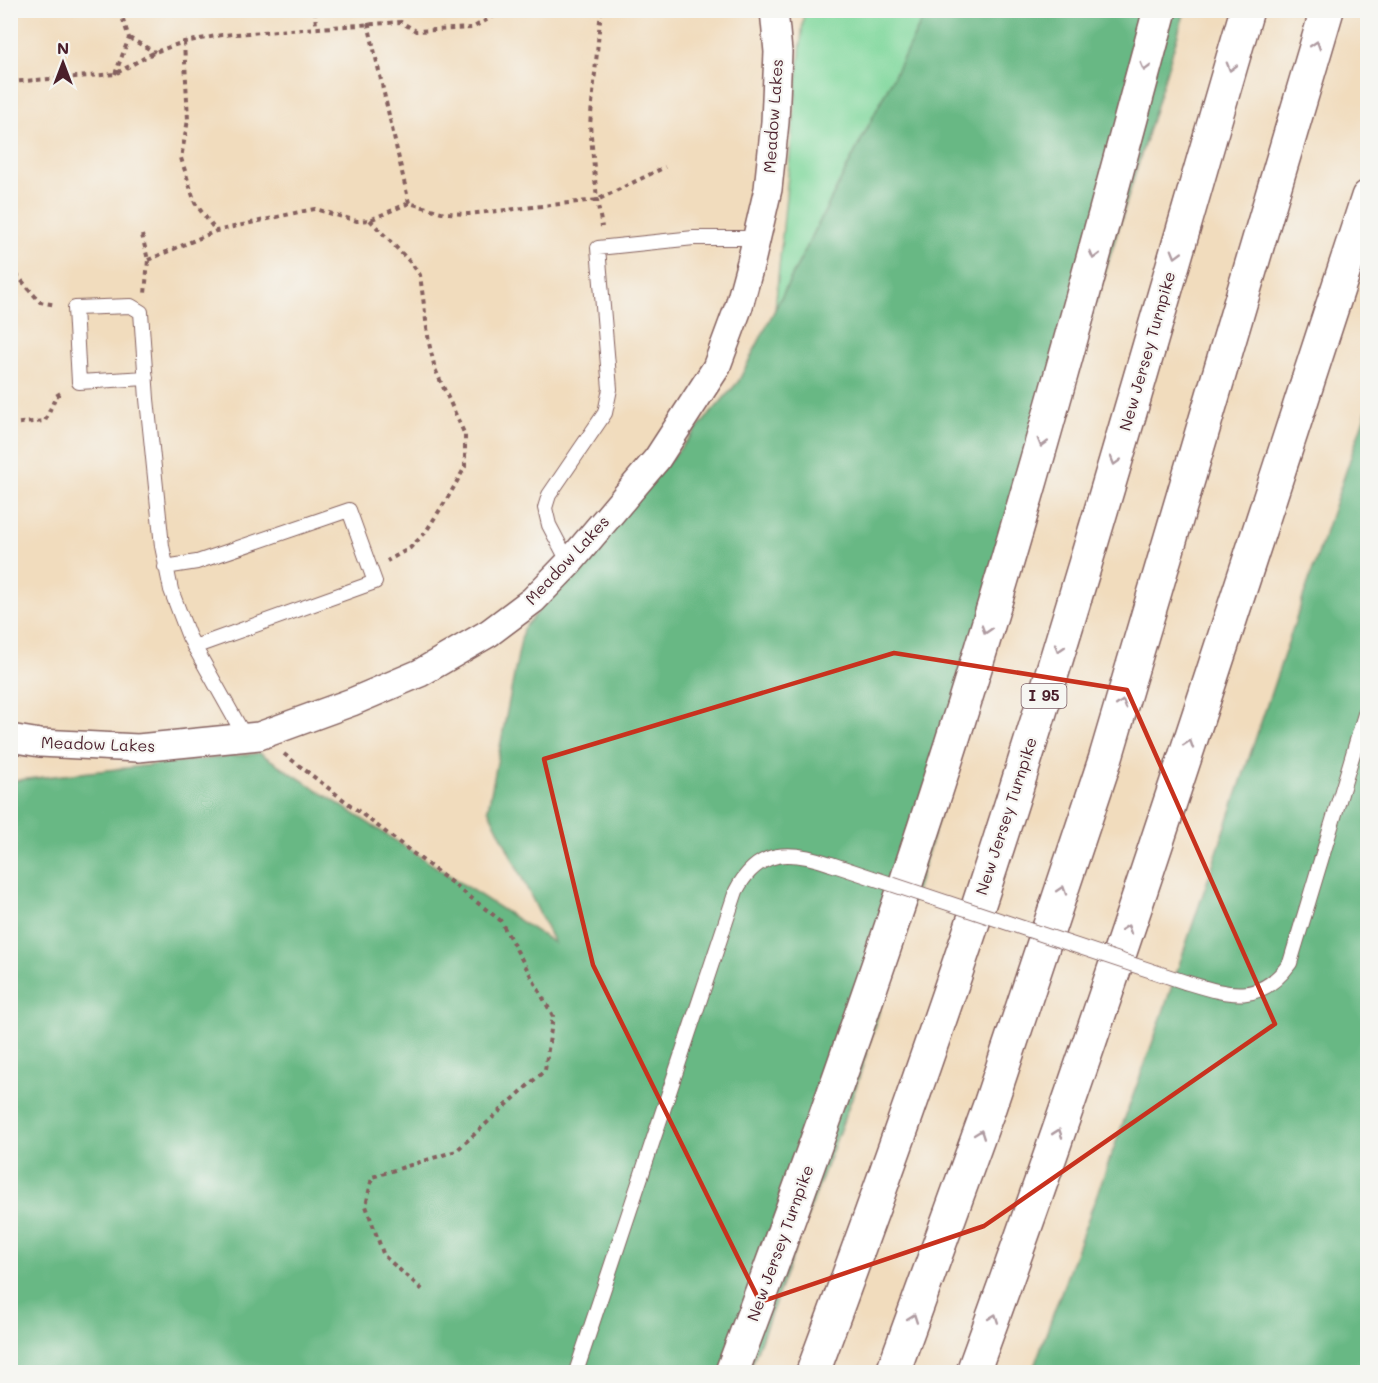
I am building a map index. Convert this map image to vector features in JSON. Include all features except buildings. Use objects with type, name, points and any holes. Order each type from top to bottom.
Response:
[{"type":"highway","name":"New Jersey Turnpike","points":[[732,1372],[841,1075],[955,732],[1072,337],[1160,10]]},
{"type":"highway","name":"New Jersey Turnpike","points":[[813,1372],[917,1083],[1013,796],[1087,557],[1247,10]]},
{"type":"highway","points":[[893,1372],[990,1105],[1105,760],[1327,10]]},
{"type":"highway","points":[[974,1372],[1166,814],[1354,254],[1368,197]]},
{"type":"street","name":"Meadow Lakes","points":[[10,738],[40,743],[138,748],[252,736],[352,702],[420,673],[489,633],[533,600],[569,563],[657,459],[716,368],[739,306],[768,189],[775,122],[778,52],[774,10]]},
{"type":"lane","points":[[569,563],[549,525],[545,508],[549,495],[605,413],[609,402],[610,389],[598,248],[694,238],[756,238]]},
{"type":"lane","points":[[146,378],[80,382],[75,308],[131,306],[141,312],[165,567],[171,590],[194,648],[252,736]]},
{"type":"lane","points":[[165,567],[197,562],[349,510],[371,570],[375,582],[194,648]]},
{"type":"lane","points":[[576,1372],[736,891],[741,880],[758,863],[780,855],[804,855],[1185,981],[1223,993],[1244,994],[1267,987],[1277,980],[1290,963],[1368,704]]},
{"type":"path","points":[[115,74],[129,38],[120,10]]},
{"type":"path","points":[[315,10],[316,28]]},
{"type":"path","points":[[10,82],[115,74],[155,52],[184,42],[222,35],[402,22],[416,31],[472,28],[505,10]]},
{"type":"path","points":[[601,10],[590,125],[597,200],[606,248]]},
{"type":"path","points":[[368,23],[409,203]]},
{"type":"path","points":[[129,38],[155,52]]},
{"type":"path","points":[[184,42],[188,120],[181,158],[195,203],[216,231]]},
{"type":"path","points":[[148,260],[216,231],[315,209],[357,221],[370,220],[409,203],[445,213],[469,214],[597,200],[664,167]]},
{"type":"path","points":[[370,220],[420,275],[429,343],[435,369],[465,435],[465,467],[425,533],[410,548],[371,570]]},
{"type":"path","points":[[141,235],[148,260],[145,298],[141,312]]},
{"type":"path","points":[[10,267],[40,302],[75,308]]},
{"type":"path","points":[[10,424],[45,421],[56,396],[80,382]]},
{"type":"path","points":[[252,736],[500,920],[553,1016],[545,1070],[456,1151],[372,1177],[366,1206],[384,1256],[424,1292]]},
{"type":"highlighted area","points":[[894,653],[1127,690],[1275,1024],[984,1226],[760,1302],[593,965],[544,759]]},
{"type":"green space","points":[[804,11],[927,11],[775,309]]},
{"type":"green space","points":[[927,11],[1185,11],[856,1087],[749,1372],[11,1372],[10,781],[260,753],[554,943],[488,809],[523,629],[738,382]]},
{"type":"green space","points":[[1367,409],[1367,1372],[1032,1372],[1157,1030]]}]
